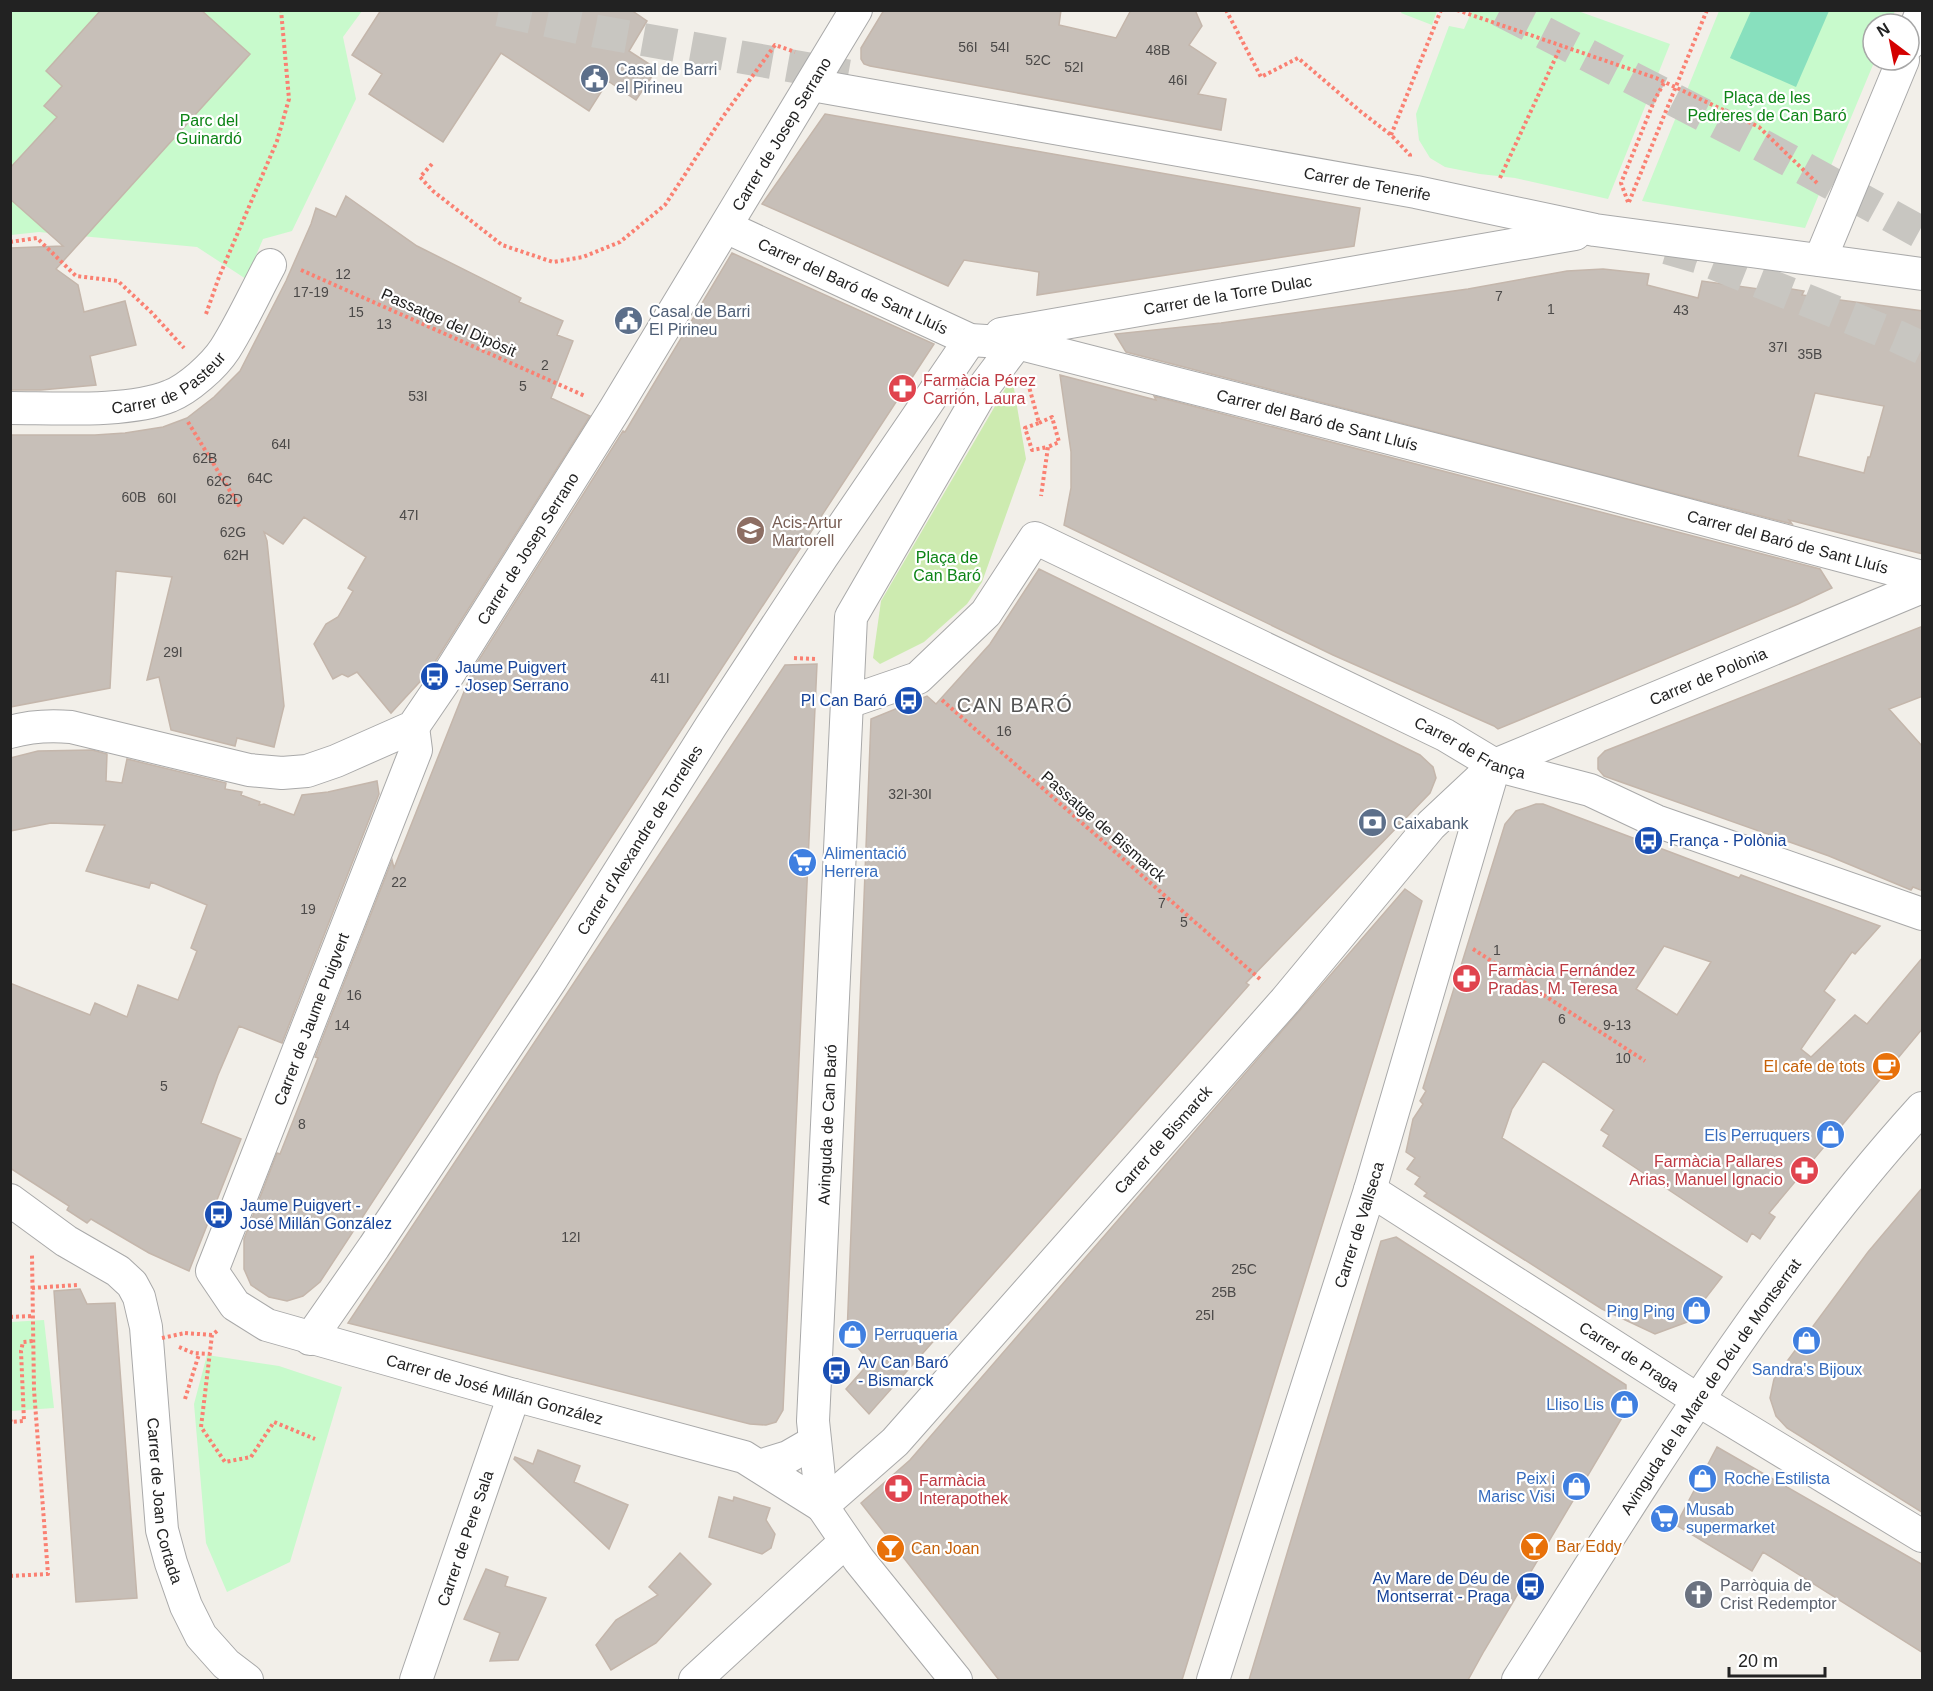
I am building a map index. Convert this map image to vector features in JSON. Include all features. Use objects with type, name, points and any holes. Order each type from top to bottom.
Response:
[{"type":"street","name":"Carrer de Josep Serrano","points":[[413,727],[603,428],[856,10]]},
{"type":"street","points":[[1820,260],[1898,72]]},
{"type":"street","name":"Carrer de Tenerife","points":[[812,85],[1416,192],[1490,193],[1595,231],[1923,274]]},
{"type":"street","points":[[1484,250],[1490,193]]},
{"type":"street","name":"Carrer del Baró de Sant Lluís","points":[[726,227],[970,340],[1017,343],[1596,490],[1923,577]]},
{"type":"street","name":"Carrer de la Torre Dulac","points":[[970,340],[1595,231]]},
{"type":"street","name":"Carrer de Pasteur","points":[[10,408],[106,407],[153,402],[172,396],[205,372],[224,351],[281,265]]},
{"type":"street","name":"Carrer d'Alexandre de Torrelles","points":[[310,1339],[374,1247],[551,980],[711,726],[822,557],[970,340]]},
{"type":"street","points":[[848,702],[851,617],[986,384],[1017,343]]},
{"type":"street","name":"Carrer de França","points":[[848,702],[918,678],[986,613],[1035,538],[1445,735],[1495,765],[1590,790],[1656,821],[1923,915]]},
{"type":"street","name":"Carrer de Polònia","points":[[1495,765],[1923,587]]},
{"type":"street","name":"Avinguda de Can Baró","points":[[848,702],[813,1421],[814,1442],[822,1506],[845,1542],[956,1680]]},
{"type":"street","points":[[10,732],[27,727],[51,725],[71,728],[249,770],[282,773],[307,771],[336,761],[413,727]]},
{"type":"street","name":"Carrer de Jaume Puigvert","points":[[227,1317],[212,1270],[416,750],[413,727]]},
{"type":"street","name":"Carrer de Vallseca","points":[[1213,1680],[1370,1190],[1495,765]]},
{"type":"street","name":"Carrer de Bismarck","points":[[822,1506],[895,1442],[1285,1001],[1431,825],[1495,765]]},
{"type":"street","name":"Avinguda de la Mare de Déu de Montserrat","points":[[1518,1680],[1698,1400],[1806,1249],[1900,1132],[1923,1107]]},
{"type":"street","name":"Carrer de Praga","points":[[1370,1190],[1698,1400],[1923,1536]]},
{"type":"street","name":"Carrer de Joan Cortada","points":[[10,1200],[66,1241],[118,1271],[132,1284],[139,1297],[146,1327],[162,1530],[171,1563],[186,1606],[201,1636],[226,1664],[247,1680]]},
{"type":"street","name":"Carrer de José Millán González","points":[[227,1317],[267,1325],[310,1339],[744,1457],[822,1506]]},
{"type":"street","name":"Carrer de Pere Sala","points":[[416,1680],[514,1395]]},
{"type":"street","points":[[759,1466],[788,1456],[814,1442]]},
{"type":"street","points":[[696,1680],[845,1542]]},
{"type":"path","points":[[204,321],[219,277],[278,141],[289,99],[280,10]]},
{"type":"path","points":[[1226,10],[1261,76],[1298,58],[1391,135],[1410,155],[1411,161]]},
{"type":"path","points":[[1391,135],[1441,10]]},
{"type":"path","points":[[1457,10],[1656,78],[1759,127],[1820,186]]},
{"type":"path","points":[[1664,83],[1655,99],[1621,183],[1629,203],[1707,10]]},
{"type":"path","points":[[432,164],[420,177],[433,191],[502,245],[554,262],[583,257],[620,242],[665,205],[722,118],[775,45],[801,54]]},
{"type":"path","points":[[1490,193],[1561,46]]},
{"type":"path","points":[[10,242],[36,238],[76,276],[118,281],[187,351],[192,341]]},
{"type":"path","name":"Passatge del Dipòsit","points":[[281,265],[586,396]]},
{"type":"path","points":[[1028,379],[1039,423]]},
{"type":"path","points":[[183,414],[241,509]]},
{"type":"path","points":[[1052,417],[1059,442],[1048,447],[1032,450],[1025,428],[1052,417]]},
{"type":"path","points":[[1041,496],[1048,447]]},
{"type":"path","name":"Passatge de Bismarck","points":[[937,695],[1264,983]]},
{"type":"path","points":[[1470,946],[1645,1061]]},
{"type":"path","points":[[10,1576],[48,1574],[34,1390],[32,1253]]},
{"type":"path","points":[[32,1288],[86,1285]]},
{"type":"path","points":[[10,1317],[32,1316]]},
{"type":"path","points":[[227,1317],[212,1335],[201,1427],[225,1462],[252,1457],[274,1422],[315,1438]]},
{"type":"path","points":[[162,1338],[185,1333],[212,1335]]},
{"type":"path","points":[[10,1419],[11,1422],[24,1421],[21,1351],[23,1342],[33,1341]]},
{"type":"path","points":[[184,1350],[210,1354]]},
{"type":"path","points":[[183,1403],[199,1354]]},
{"type":"green space","points":[[1402,10],[1437,11],[1432,25],[1401,13]]},
{"type":"green space","name":"Parc del Guinardó","points":[[11,11],[362,11],[343,37],[356,99],[292,231],[263,239],[246,279],[197,247],[39,232],[11,235]]},
{"type":"green space","name":"Plaça de les Pedreres de Can Baró","points":[[1472,11],[1578,11],[1670,44],[1608,199],[1515,178],[1445,167],[1430,158],[1419,140],[1416,114],[1449,26],[1464,29]]},
{"type":"green space","name":"Plaça de les Pedreres de Can Baró","points":[[1719,11],[1895,11],[1861,12],[1861,72],[1870,72],[1805,228],[1642,201]]},
{"type":"green space","points":[[1751,11],[1829,11],[1796,87],[1730,58]]},
{"type":"green space","name":"Plaça de Can Baró","points":[[1012,377],[1026,459],[982,582],[967,604],[924,642],[880,664],[873,658],[881,601]]},
{"type":"green space","points":[[44,1320],[54,1408],[11,1411],[11,1322]]},
{"type":"green space","points":[[207,1355],[279,1366],[342,1387],[290,1562],[227,1592],[206,1543],[194,1404]]},
{"type":"building","points":[[101,10],[201,10],[250,54],[56,269],[78,285],[84,312],[125,301],[136,345],[90,356],[96,385],[10,390],[11,248],[63,246],[10,199],[10,168],[57,117],[44,106],[62,86],[46,71]]},
{"type":"building","name":"Casal de Barri el Pirineu","points":[[381,10],[631,10],[647,21],[629,51],[657,69],[636,100],[608,81],[589,111],[501,53],[443,142],[369,94],[382,74],[352,55]]},
{"type":"building","points":[[884,10],[1061,10],[1059,25],[1116,38],[1131,10],[1195,10],[1202,26],[1189,45],[1216,63],[1198,94],[1226,99],[1221,130],[864,64],[861,59],[861,48]]},
{"type":"building","points":[[825,114],[1360,208],[1354,246],[1037,295],[1039,272],[964,260],[948,286],[762,204]]},
{"type":"building","points":[[346,196],[417,246],[521,298],[519,302],[563,321],[557,335],[573,341],[551,398],[590,416],[428,673],[391,713],[357,672],[348,677],[342,674],[333,679],[314,644],[326,624],[338,617],[353,591],[348,588],[366,557],[304,517],[283,544],[264,532],[267,541],[284,706],[274,747],[237,738],[235,746],[171,730],[159,677],[147,680],[172,577],[116,571],[110,688],[10,707],[10,435],[125,433],[163,427],[187,418],[214,397],[240,371],[286,281],[316,208],[336,217]]},
{"type":"building","points":[[732,253],[934,344],[320,1282],[303,1296],[287,1301],[269,1297],[251,1285],[244,1269],[244,1239],[277,1153],[280,1154],[318,1058],[315,1057],[392,860],[394,868],[473,669],[623,431],[625,432]]},
{"type":"building","points":[[1603,269],[1649,274],[1647,285],[1698,298],[1702,281],[1773,291],[1774,286],[1804,291],[1802,295],[1923,311],[1923,554],[1789,520],[1792,524],[1126,352],[1115,334],[1221,323],[1468,289],[1567,271]],"holes":[[[1815,393],[1884,406],[1864,473],[1798,456]]]},
{"type":"building","points":[[1060,375],[1156,400],[1154,396],[1820,569],[1832,588],[1498,729],[1333,655],[1064,525],[1071,488],[1071,452]]},
{"type":"building","points":[[1039,569],[1420,755],[1433,767],[1436,778],[1430,793],[1246,983],[1249,985],[869,1414],[846,1389],[870,1362],[847,1335],[871,719],[927,696],[936,704],[990,644]]},
{"type":"building","points":[[1923,626],[1923,696],[1889,709],[1923,747],[1923,891],[1913,887],[1911,890],[1829,856],[1604,776],[1598,769],[1598,758],[1605,751]]},
{"type":"building","points":[[817,664],[783,1410],[776,1422],[766,1425],[750,1424],[348,1323],[785,665]]},
{"type":"building","points":[[92,750],[107,754],[106,781],[122,783],[127,759],[226,783],[225,789],[242,792],[241,795],[260,802],[259,805],[264,804],[294,815],[302,795],[328,792],[377,781],[379,794],[282,1043],[239,1026],[218,1075],[201,1123],[241,1139],[189,1271],[149,1253],[91,1219],[87,1223],[67,1210],[69,1206],[10,1168],[10,983],[90,1015],[95,1003],[127,1017],[138,985],[178,1000],[197,951],[191,948],[207,905],[151,882],[149,888],[86,871],[105,825],[51,823],[10,831],[10,758],[38,751]]},
{"type":"building","points":[[1543,804],[1739,878],[1741,875],[1880,926],[1855,954],[1852,952],[1824,991],[1835,1000],[1801,1049],[1811,1057],[1855,1015],[1867,1024],[1923,957],[1923,1028],[1769,1213],[1775,1217],[1760,1239],[1752,1233],[1747,1242],[1603,1146],[1609,1135],[1601,1130],[1614,1110],[1543,1061],[1512,1109],[1502,1138],[1722,1277],[1687,1322],[1655,1334],[1602,1309],[1424,1196],[1427,1193],[1415,1184],[1420,1177],[1407,1169],[1415,1158],[1406,1152],[1413,1119],[1423,1104],[1420,1101],[1426,1091],[1423,1088],[1505,824],[1516,811]],"holes":[[[1664,946],[1711,962],[1677,1015],[1636,989]]]},
{"type":"building","points":[[1405,889],[1422,901],[1182,1680],[999,1680],[861,1503],[910,1460]]},
{"type":"building","points":[[1923,1187],[1923,1513],[1787,1428],[1776,1416],[1770,1398],[1774,1379],[1868,1252]]},
{"type":"building","points":[[1396,1237],[1626,1385],[1626,1411],[1468,1680],[1249,1680],[1381,1241]]},
{"type":"building","points":[[80,1289],[87,1304],[115,1303],[137,1598],[76,1602],[54,1291]]},
{"type":"building","points":[[1717,1447],[1923,1565],[1923,1653],[1763,1552],[1752,1571],[1676,1525]]},
{"type":"building","points":[[538,1450],[580,1466],[574,1482],[628,1505],[609,1549],[514,1459],[515,1457],[533,1464]]},
{"type":"building","points":[[719,1497],[733,1501],[734,1497],[770,1508],[766,1520],[775,1534],[771,1548],[762,1554],[709,1537]]},
{"type":"building","points":[[680,1553],[711,1584],[656,1643],[611,1670],[596,1645],[616,1620],[658,1595],[649,1587]]},
{"type":"building","points":[[486,1569],[508,1577],[505,1586],[546,1598],[518,1660],[490,1661],[500,1633],[464,1619]]},
{"type":"tunnel","points":[[499,10],[595,31],[848,76]]},
{"type":"tunnel","points":[[1500,10],[1752,140],[1922,233]]},
{"type":"tunnel","points":[[1667,248],[1698,257],[1922,348]]},
{"type":"place","name":"Casal de Barri el Pirineu","points":[[595,78]]},
{"type":"place","name":"Casal de Barri El Pirineu","points":[[628,320]]},
{"type":"place","name":"Farmàcia Pérez Carrión, Laura","points":[[902,389]]},
{"type":"place","name":"Acis-Artur Martorell","points":[[751,531]]},
{"type":"place","name":"Jaume Puigvert - Josep Serrano","points":[[434,676]]},
{"type":"place","name":"Pl Can Baró","points":[[908,700]]},
{"type":"place","name":"Caixabank","points":[[1372,823]]},
{"type":"place","name":"França - Polònia","points":[[1648,840]]},
{"type":"place","name":"Alimentació Herrera","points":[[803,862]]},
{"type":"place","name":"Farmàcia Fernández Pradas, M. Teresa","points":[[1467,979]]},
{"type":"place","name":"El cafe de tots","points":[[1886,1066]]},
{"type":"place","name":"Els Perruquers","points":[[1831,1135]]},
{"type":"place","name":"Farmàcia Pallares Arias, Manuel Ignacio","points":[[1804,1170]]},
{"type":"place","name":"Jaume Puigvert - José Millán González","points":[[219,1214]]},
{"type":"place","name":"Ping Ping","points":[[1696,1311]]},
{"type":"place","name":"Perruqueria","points":[[853,1334]]},
{"type":"place","name":"Sandra's Bijoux","points":[[1807,1341]]},
{"type":"place","name":"Av Can Baró - Bismarck","points":[[837,1371]]},
{"type":"place","name":"Lliso Lis","points":[[1625,1404]]},
{"type":"place","name":"Roche Estilista","points":[[1703,1478]]},
{"type":"place","name":"Peix i Marisc Visi","points":[[1576,1487]]},
{"type":"place","name":"Farmàcia Interapothek","points":[[898,1489]]},
{"type":"place","name":"Musab supermarket","points":[[1665,1518]]},
{"type":"place","name":"Bar Eddy","points":[[1535,1546]]},
{"type":"place","name":"Can Joan","points":[[890,1548]]},
{"type":"place","name":"Av Mare de Déu de Montserrat - Praga","points":[[1531,1587]]},
{"type":"place","name":"Parròquia de Crist Redemptor","points":[[1699,1594]]},
{"type":"district","name":"CAN BARÓ","points":[[1015,705]]}]
